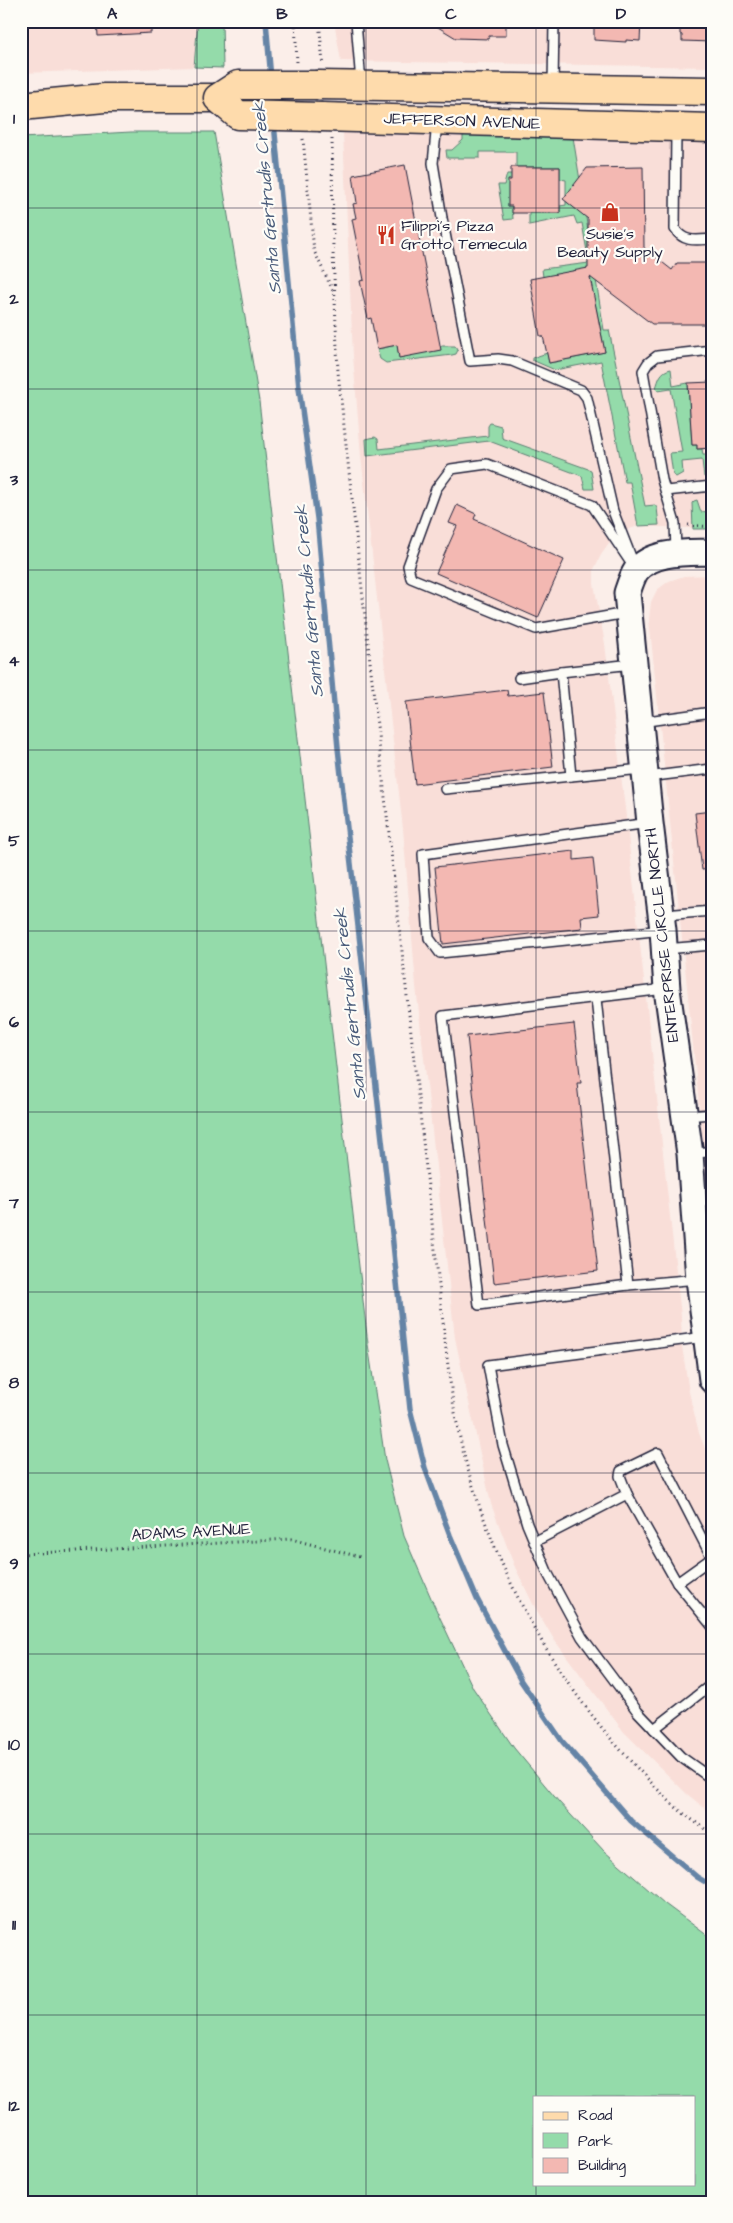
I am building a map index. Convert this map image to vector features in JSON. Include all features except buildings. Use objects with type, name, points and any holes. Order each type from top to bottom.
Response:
[{"type":"main road","name":"JEFFERSON AVENUE","points":[[712,92],[362,86],[314,96],[252,115],[238,115],[218,98],[238,85],[314,96],[437,120],[712,128]]},
{"type":"main road","points":[[437,120],[442,109],[452,104],[578,105],[625,99],[654,90]]},
{"type":"main road","points":[[21,106],[104,98],[218,98]]},
{"type":"street","points":[[636,572],[652,559],[676,554],[712,552]]},
{"type":"street","name":"ENTERPRISE CIRCLE NORTH","points":[[636,572],[626,593],[663,932],[667,989],[685,1116],[701,1153],[699,1279],[707,1309],[708,1349],[712,1380]]},
{"type":"lane","points":[[356,21],[362,86]]},
{"type":"lane","points":[[553,89],[554,21]]},
{"type":"lane","points":[[437,120],[433,163],[470,361],[498,359],[512,361],[581,390],[587,398],[613,511],[636,572]]},
{"type":"lane","points":[[676,127],[675,229],[680,236],[688,240],[712,239]]},
{"type":"lane","points":[[676,554],[675,523],[662,480],[642,371],[657,356],[712,350]]},
{"type":"lane","points":[[628,613],[536,629],[411,578],[408,566],[436,489],[451,469],[487,464],[592,506],[636,572]]},
{"type":"lane","points":[[666,491],[712,486]]},
{"type":"lane","points":[[519,678],[634,664]]},
{"type":"lane","points":[[561,672],[571,776]]},
{"type":"lane","points":[[640,722],[712,712]]},
{"type":"lane","points":[[445,789],[571,776],[712,769]]},
{"type":"lane","points":[[650,823],[423,854],[429,938],[440,953],[663,932],[712,911]]},
{"type":"lane","points":[[663,932],[712,945]]},
{"type":"lane","points":[[667,989],[443,1016],[479,1305],[628,1285],[699,1279]]},
{"type":"lane","points":[[596,998],[628,1285]]},
{"type":"lane","points":[[685,1116],[712,1114]]},
{"type":"lane","points":[[708,1349],[488,1365],[503,1445],[527,1524],[548,1574],[582,1637],[638,1712],[682,1757],[712,1779]]},
{"type":"lane","points":[[677,1583],[712,1558],[658,1453],[621,1471],[620,1476],[627,1494],[677,1583],[712,1626]]},
{"type":"lane","points":[[534,1542],[627,1494]]},
{"type":"lane","points":[[654,1729],[712,1684]]},
{"type":"path","points":[[295,21],[314,96]]},
{"type":"path","points":[[319,21],[314,96],[314,251],[335,294]]},
{"type":"path","points":[[675,523],[712,527]]},
{"type":"path","name":"ADAMS AVENUE","points":[[21,1554],[291,1539],[360,1557]]},
{"type":"shaded area","points":[[21,21],[198,21],[194,67],[21,73]]},
{"type":"shaded area","points":[[334,21],[712,21],[712,67],[341,61]]},
{"type":"shaded area","points":[[343,133],[712,139],[712,529],[638,526],[621,532],[611,541],[601,555],[594,569],[594,584],[605,644],[625,808],[681,1316],[682,1346],[689,1392],[699,1433],[712,1467],[712,1814],[687,1794],[624,1732],[555,1641],[533,1604],[514,1565],[491,1504],[455,1338],[416,986],[403,829],[361,456],[353,356]]},
{"type":"shaded area","points":[[712,575],[712,1229],[649,619],[651,602],[657,590],[669,581],[684,576]]},
{"type":"green space","points":[[198,21],[222,21],[223,68],[194,67]]},
{"type":"green space","points":[[131,132],[214,132],[259,401],[368,1344],[385,1460],[404,1536],[473,1688],[514,1748],[559,1802],[604,1851],[665,1904],[712,1939],[712,2202],[21,2202],[21,138]]},
{"type":"green space","points":[[463,135],[573,137],[604,330],[609,330],[645,506],[655,505],[659,525],[638,526],[630,482],[625,482],[601,361],[555,370],[532,360],[532,358],[547,353],[549,363],[605,352],[594,298],[543,277],[542,269],[589,263],[582,223],[577,224],[574,216],[529,225],[529,213],[560,213],[560,206],[566,205],[566,180],[560,179],[560,167],[516,167],[516,152],[480,152],[480,158],[447,158],[446,150],[452,150],[463,140]]},
{"type":"green space","points":[[507,174],[515,174],[508,206],[512,206],[513,219],[504,220],[498,185],[504,185]]},
{"type":"green space","points":[[397,345],[399,357],[440,346],[455,346],[458,350],[456,354],[452,355],[386,363],[380,359],[377,349]]},
{"type":"green space","points":[[671,369],[673,386],[688,383],[692,445],[697,445],[697,449],[702,449],[703,455],[707,455],[708,476],[704,477],[702,460],[682,462],[683,473],[676,477],[673,475],[670,453],[682,452],[671,389],[658,391],[656,388],[662,374]]},
{"type":"green space","points":[[490,423],[501,426],[502,438],[591,470],[594,489],[585,489],[582,476],[489,441],[367,456],[366,439],[375,437],[378,439],[379,449],[488,436],[488,426]]},
{"type":"green space","points":[[697,500],[701,512],[712,511],[712,529],[693,529],[692,503]]},
{"type":"waterway","name":"Santa Gertrudis Creek","points":[[266,21],[271,79]]},
{"type":"waterway","name":"Santa Gertrudis Creek","points":[[274,123],[299,388],[317,518],[338,748],[410,1409],[425,1468],[450,1535],[477,1599],[521,1681],[562,1741],[631,1821],[697,1877],[712,1886]]},
{"type":"place","name":"Susie's Beauty Supply","points":[[610,212]]},
{"type":"place","name":"Filippi's Pizza Grotto Temecula","points":[[386,235]]}]
